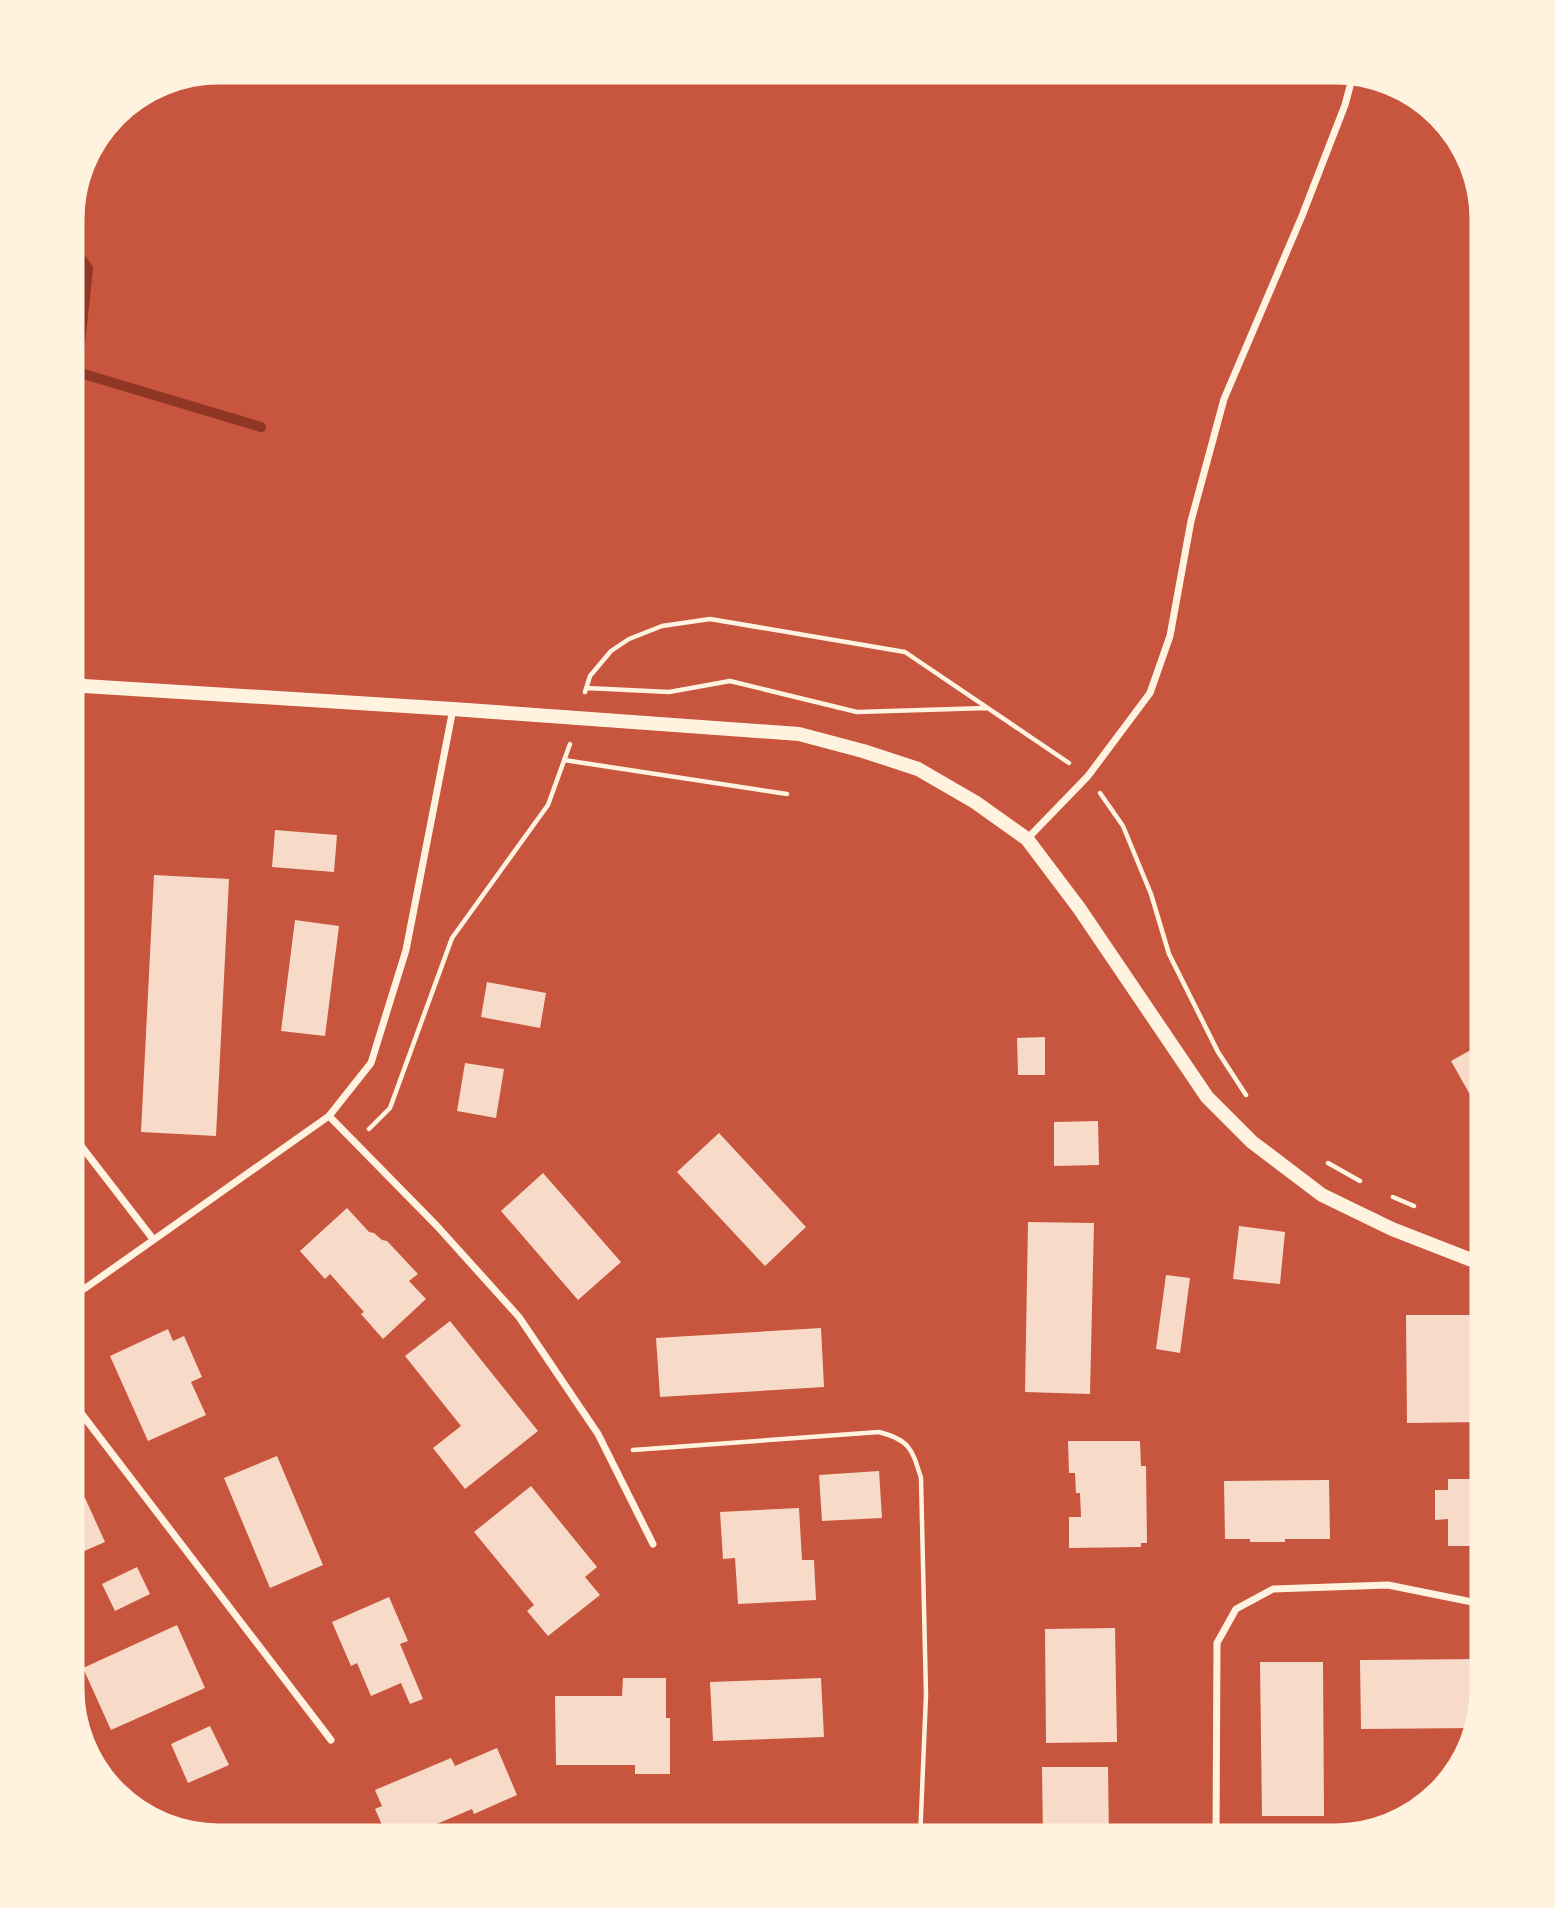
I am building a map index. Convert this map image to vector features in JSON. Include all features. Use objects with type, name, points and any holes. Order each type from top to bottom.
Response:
[{"type":"main road","points":[[81,686],[799,734],[918,769],[975,802],[1027,839],[1079,908],[1207,1097],[1252,1142],[1322,1195],[1392,1229],[1474,1260]]},
{"type":"street","points":[[1027,839],[1088,776],[1150,693],[1170,636],[1191,521],[1224,400],[1302,216],[1345,105],[1351,82]]},
{"type":"street","points":[[80,1290],[329,1116],[371,1063],[406,950],[453,709]]},
{"type":"street","points":[[329,1116],[437,1226],[519,1317],[598,1434],[653,1544]]},
{"type":"street","points":[[80,1145],[153,1239]]},
{"type":"street","points":[[80,1412],[331,1740]]},
{"type":"street","points":[[1216,1828],[1217,1643],[1236,1609],[1273,1589],[1388,1585],[1474,1602]]},
{"type":"path","points":[[586,688],[669,692],[730,681],[857,712],[989,708]]},
{"type":"path","points":[[355,1143],[390,1108],[452,938],[548,805],[579,718]]},
{"type":"path","points":[[564,760],[787,794]]},
{"type":"path","points":[[607,1452],[879,1432],[905,1442],[914,1454],[921,1478],[926,1695],[920,1828]]},
{"type":"building","points":[[275,830],[337,835],[334,872],[272,867]]},
{"type":"building","points":[[154,875],[229,879],[216,1136],[141,1132]]},
{"type":"building","points":[[295,920],[339,926],[325,1036],[281,1031]]},
{"type":"building","points":[[487,982],[546,993],[540,1028],[481,1017]]},
{"type":"building","points":[[1045,1037],[1045,1075],[1018,1075],[1017,1038]]},
{"type":"building","points":[[1474,1048],[1474,1099],[1473,1100],[1451,1061]]},
{"type":"building","points":[[465,1063],[504,1069],[496,1118],[457,1111]]},
{"type":"building","points":[[1098,1121],[1099,1165],[1054,1166],[1054,1122]]},
{"type":"building","points":[[719,1133],[806,1227],[765,1266],[677,1172]]},
{"type":"building","points":[[543,1173],[621,1262],[578,1300],[501,1211]]},
{"type":"building","points":[[347,1208],[369,1232],[387,1241],[418,1274],[409,1281],[426,1299],[383,1339],[361,1314],[364,1312],[330,1274],[325,1279],[300,1251]]},
{"type":"building","points":[[1028,1222],[1094,1223],[1090,1394],[1025,1392]]},
{"type":"building","points":[[1239,1226],[1285,1232],[1280,1284],[1233,1279]]},
{"type":"building","points":[[1166,1275],[1190,1278],[1180,1353],[1156,1349]]},
{"type":"building","points":[[1406,1315],[1474,1315],[1474,1422],[1407,1423]]},
{"type":"building","points":[[450,1321],[538,1431],[465,1489],[433,1448],[461,1426],[405,1356]]},
{"type":"building","points":[[821,1328],[824,1387],[660,1397],[656,1338]]},
{"type":"building","points":[[168,1329],[173,1341],[184,1336],[202,1377],[191,1382],[206,1415],[148,1441],[110,1356]]},
{"type":"building","points":[[1068,1441],[1140,1441],[1141,1466],[1146,1466],[1147,1543],[1141,1543],[1141,1547],[1069,1548],[1069,1517],[1081,1517],[1080,1493],[1076,1493],[1075,1473],[1069,1473]]},
{"type":"building","points":[[277,1456],[323,1565],[270,1588],[224,1478]]},
{"type":"building","points":[[879,1471],[882,1518],[822,1521],[819,1475]]},
{"type":"building","points":[[1448,1479],[1474,1479],[1474,1546],[1448,1546],[1448,1519],[1435,1520],[1435,1490],[1448,1490]]},
{"type":"building","points":[[1329,1480],[1330,1539],[1250,1542],[1250,1539],[1225,1539],[1224,1481]]},
{"type":"building","points":[[531,1486],[597,1567],[585,1577],[600,1595],[548,1636],[527,1611],[534,1605],[474,1532]]},
{"type":"building","points":[[85,1498],[105,1542],[80,1553],[80,1500]]},
{"type":"building","points":[[799,1508],[802,1560],[814,1560],[816,1600],[738,1604],[735,1558],[723,1559],[720,1512]]},
{"type":"building","points":[[137,1567],[150,1594],[115,1611],[102,1584]]},
{"type":"building","points":[[389,1597],[408,1641],[400,1644],[423,1699],[410,1704],[401,1683],[371,1696],[357,1663],[351,1666],[332,1622]]},
{"type":"building","points":[[177,1625],[205,1688],[111,1730],[83,1668]]},
{"type":"building","points":[[1115,1628],[1117,1742],[1046,1743],[1045,1629]]},
{"type":"building","points":[[1474,1659],[1473,1706],[1469,1728],[1361,1729],[1360,1660]]},
{"type":"building","points":[[1260,1662],[1323,1662],[1324,1816],[1262,1816]]},
{"type":"building","points":[[623,1678],[666,1678],[666,1718],[670,1718],[670,1774],[635,1774],[635,1765],[556,1765],[555,1696],[622,1696]]},
{"type":"building","points":[[821,1678],[824,1737],[713,1741],[710,1682]]},
{"type":"building","points":[[210,1726],[229,1765],[188,1783],[171,1744]]},
{"type":"building","points":[[497,1748],[517,1795],[474,1814],[472,1809],[432,1826],[433,1828],[392,1828],[390,1824],[383,1827],[375,1809],[382,1806],[375,1790],[451,1758],[455,1766]]},
{"type":"building","points":[[1042,1767],[1108,1767],[1109,1828],[1043,1828]]},
{"type":"waterway","points":[[81,259],[88,268],[81,335]]},
{"type":"waterway","points":[[81,373],[261,427]]}]
